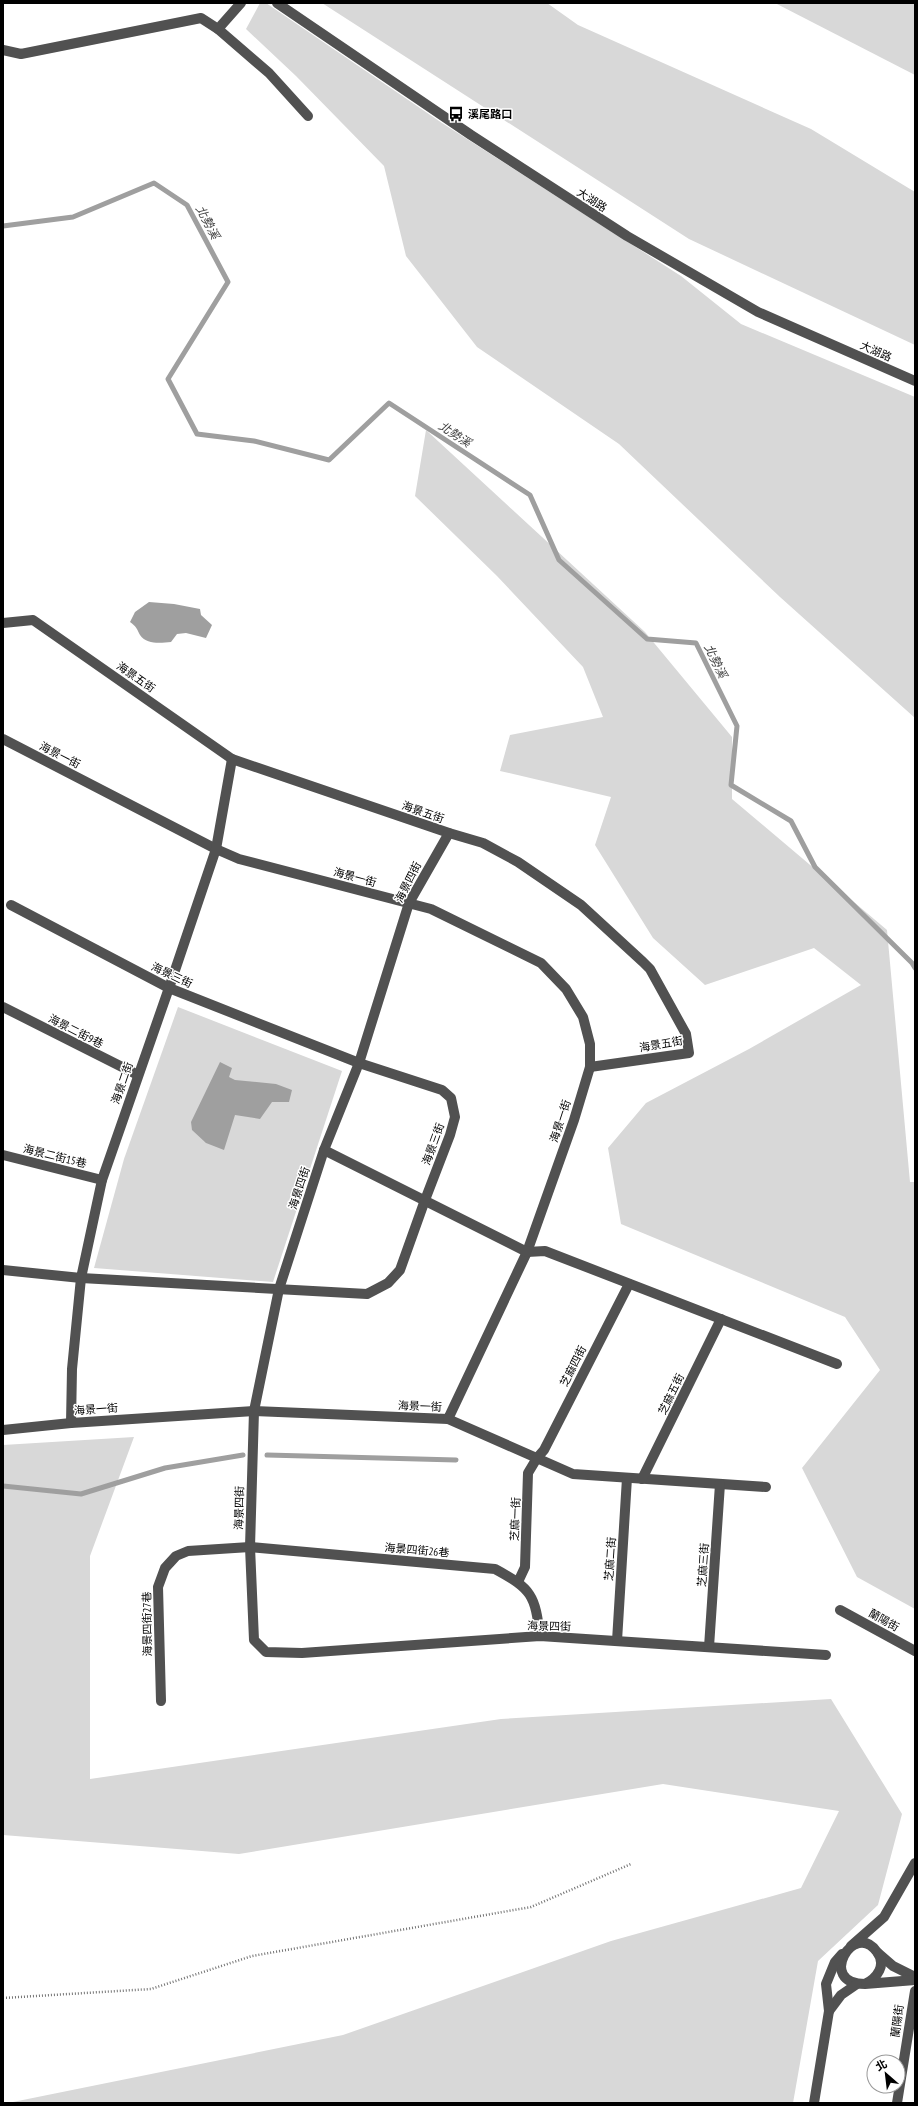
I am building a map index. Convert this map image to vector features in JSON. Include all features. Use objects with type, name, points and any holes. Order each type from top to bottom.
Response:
[{"type":"street","points":[[218,28],[241,3]]},
{"type":"street","name":"大湖路","points":[[277,3],[471,136],[627,236],[758,312],[915,381]]},
{"type":"street","points":[[3,50],[22,54],[201,18],[218,28],[269,73],[308,116]]},
{"type":"street","name":"海景五街","points":[[3,623],[33,620],[232,759],[483,843],[518,862],[581,905],[650,969],[686,1034],[689,1053],[590,1067]]},
{"type":"street","name":"海景一街","points":[[3,739],[239,859],[431,909],[541,963],[566,989],[583,1017],[590,1044],[590,1067],[574,1120],[527,1252],[448,1419],[254,1411],[71,1423],[3,1430]]},
{"type":"street","name":"海景二街","points":[[71,1423],[72,1369],[81,1278],[102,1180],[216,848],[232,759]]},
{"type":"street","name":"海景四街","points":[[450,833],[409,903],[359,1063],[324,1150],[279,1289],[254,1411],[250,1547],[254,1640],[266,1652],[302,1653],[540,1636],[826,1655]]},
{"type":"street","name":"海景三街","points":[[3,1270],[81,1278],[367,1294],[388,1283],[400,1270],[424,1200],[450,1135],[455,1117],[451,1098],[442,1090],[359,1063],[169,988],[11,905]]},
{"type":"street","name":"海景二街9巷","points":[[3,1007],[138,1075]]},
{"type":"street","points":[[324,1150],[527,1252],[545,1251],[837,1364]]},
{"type":"street","name":"海景二街15巷","points":[[3,1155],[102,1180]]},
{"type":"street","name":"芝麻四街","points":[[537,1458],[544,1450],[628,1284]]},
{"type":"street","name":"芝麻五街","points":[[642,1479],[721,1319]]},
{"type":"street","points":[[448,1419],[573,1474],[766,1487]]},
{"type":"street","name":"芝麻一街","points":[[518,1582],[525,1567],[528,1473],[537,1458]]},
{"type":"street","name":"芝麻二街","points":[[617,1641],[627,1478]]},
{"type":"street","name":"芝麻三街","points":[[709,1647],[720,1484]]},
{"type":"street","name":"海景四街26巷","points":[[250,1547],[495,1569],[518,1582],[531,1595],[536,1609],[540,1636]]},
{"type":"street","name":"海景四街27巷","points":[[161,1701],[158,1587],[165,1568],[176,1556],[188,1550],[250,1547]]},
{"type":"street","name":"蘭陽街","points":[[840,1610],[915,1651]]},
{"type":"street","points":[[814,2103],[829,2011],[826,1984],[835,1962],[884,1917],[915,1863]]},
{"type":"street","points":[[857,1944],[865,1944],[872,1947],[893,1966],[915,1979],[861,1984],[850,1981],[841,1968],[847,1950],[857,1944]]},
{"type":"street","points":[[829,2011],[841,1995],[878,1975],[881,1968],[881,1960],[878,1952]]},
{"type":"street","name":"蘭陽街","points":[[898,2103],[915,1991]]},
{"type":"path","points":[[3,1998],[151,1989],[252,1956],[531,1907],[631,1864]]},
{"type":"shaded area","points":[[260,3],[266,3],[442,123],[681,276],[741,324],[915,397],[915,718],[780,597],[619,444],[477,347],[406,256],[384,166],[296,76],[246,29]]},
{"type":"shaded area","points":[[322,3],[547,3],[578,25],[811,129],[915,192],[915,345],[689,239]]},
{"type":"shaded area","points":[[775,3],[915,3],[915,75]]},
{"type":"shaded area","points":[[426,430],[645,632],[732,737],[732,799],[887,930],[910,1182],[915,1182],[915,1609],[857,1577],[802,1468],[880,1370],[845,1317],[621,1224],[608,1148],[646,1103],[749,1049],[861,985],[814,948],[705,985],[653,938],[595,845],[611,797],[500,771],[510,735],[603,717],[583,667],[497,576],[415,496]]},
{"type":"shaded area","points":[[149,602],[174,604],[200,609],[201,615],[212,625],[206,638],[186,633],[177,634],[171,642],[154,643],[146,640],[130,622],[135,612]]},
{"type":"shaded area","points":[[178,1007],[342,1071],[273,1282],[94,1268],[124,1159]]},
{"type":"shaded area","points":[[220,1062],[232,1068],[229,1077],[235,1080],[276,1084],[292,1090],[289,1102],[272,1102],[260,1119],[235,1115],[224,1150],[206,1143],[192,1130],[191,1122]]},
{"type":"shaded area","points":[[134,1437],[90,1556],[90,1779],[501,1719],[831,1699],[902,1814],[878,1905],[818,1961],[793,2103],[8,2103],[343,2035],[611,1941],[801,1888],[839,1811],[663,1784],[239,1854],[3,1835],[3,1445]]},
{"type":"waterway","name":"北勢溪","points":[[3,226],[73,217],[154,183],[187,205],[228,282],[168,379],[197,434],[254,441],[329,460],[389,403],[530,495],[559,560],[647,639],[696,643],[737,726],[731,785],[791,821],[815,867],[912,963],[915,968]]},
{"type":"waterway","points":[[3,1486],[81,1494],[165,1468],[243,1455]]},
{"type":"waterway","points":[[267,1455],[456,1460]]},
{"type":"place","name":"溪尾路口","points":[[456,114]]}]
